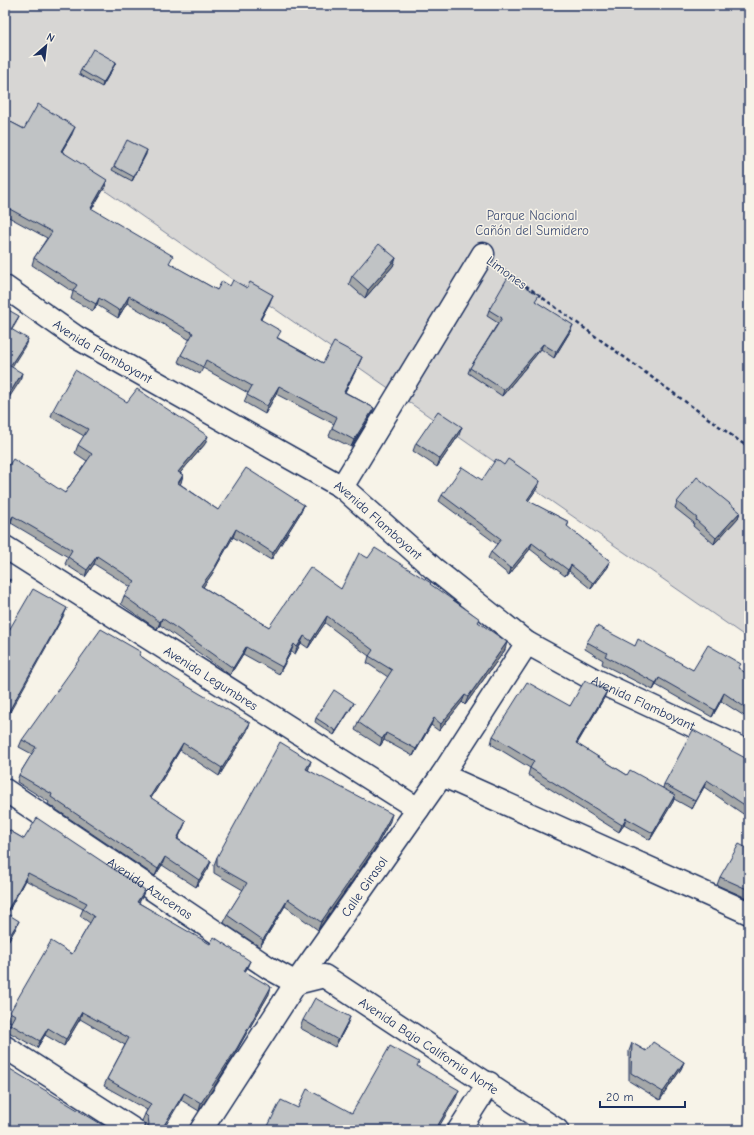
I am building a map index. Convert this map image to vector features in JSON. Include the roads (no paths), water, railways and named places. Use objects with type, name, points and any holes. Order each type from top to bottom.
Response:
[{"type":"street","name":"Limones","points":[[342,487],[483,254]]},
{"type":"street","name":"Avenida Flamboyant","points":[[5,287],[76,337],[342,487],[433,568],[527,643],[593,679],[749,752]]},
{"type":"street","name":"Avenida Legumbres","points":[[5,547],[418,809]]},
{"type":"street","name":"Calle Girasol","points":[[201,1130],[296,983],[442,775],[527,643]]},
{"type":"street","points":[[442,775],[749,913]]},
{"type":"street","name":"Avenida Azucenas","points":[[5,790],[269,968],[296,983]]},
{"type":"street","name":"Avenida Baja California Norte","points":[[296,983],[324,976],[489,1083],[557,1130]]},
{"type":"street","points":[[5,1047],[134,1130]]},
{"type":"street","points":[[459,1130],[489,1083]]},
{"type":"park label","name":"Parque Nacional Cañón del Sumidero","points":[[532,222]]}]
